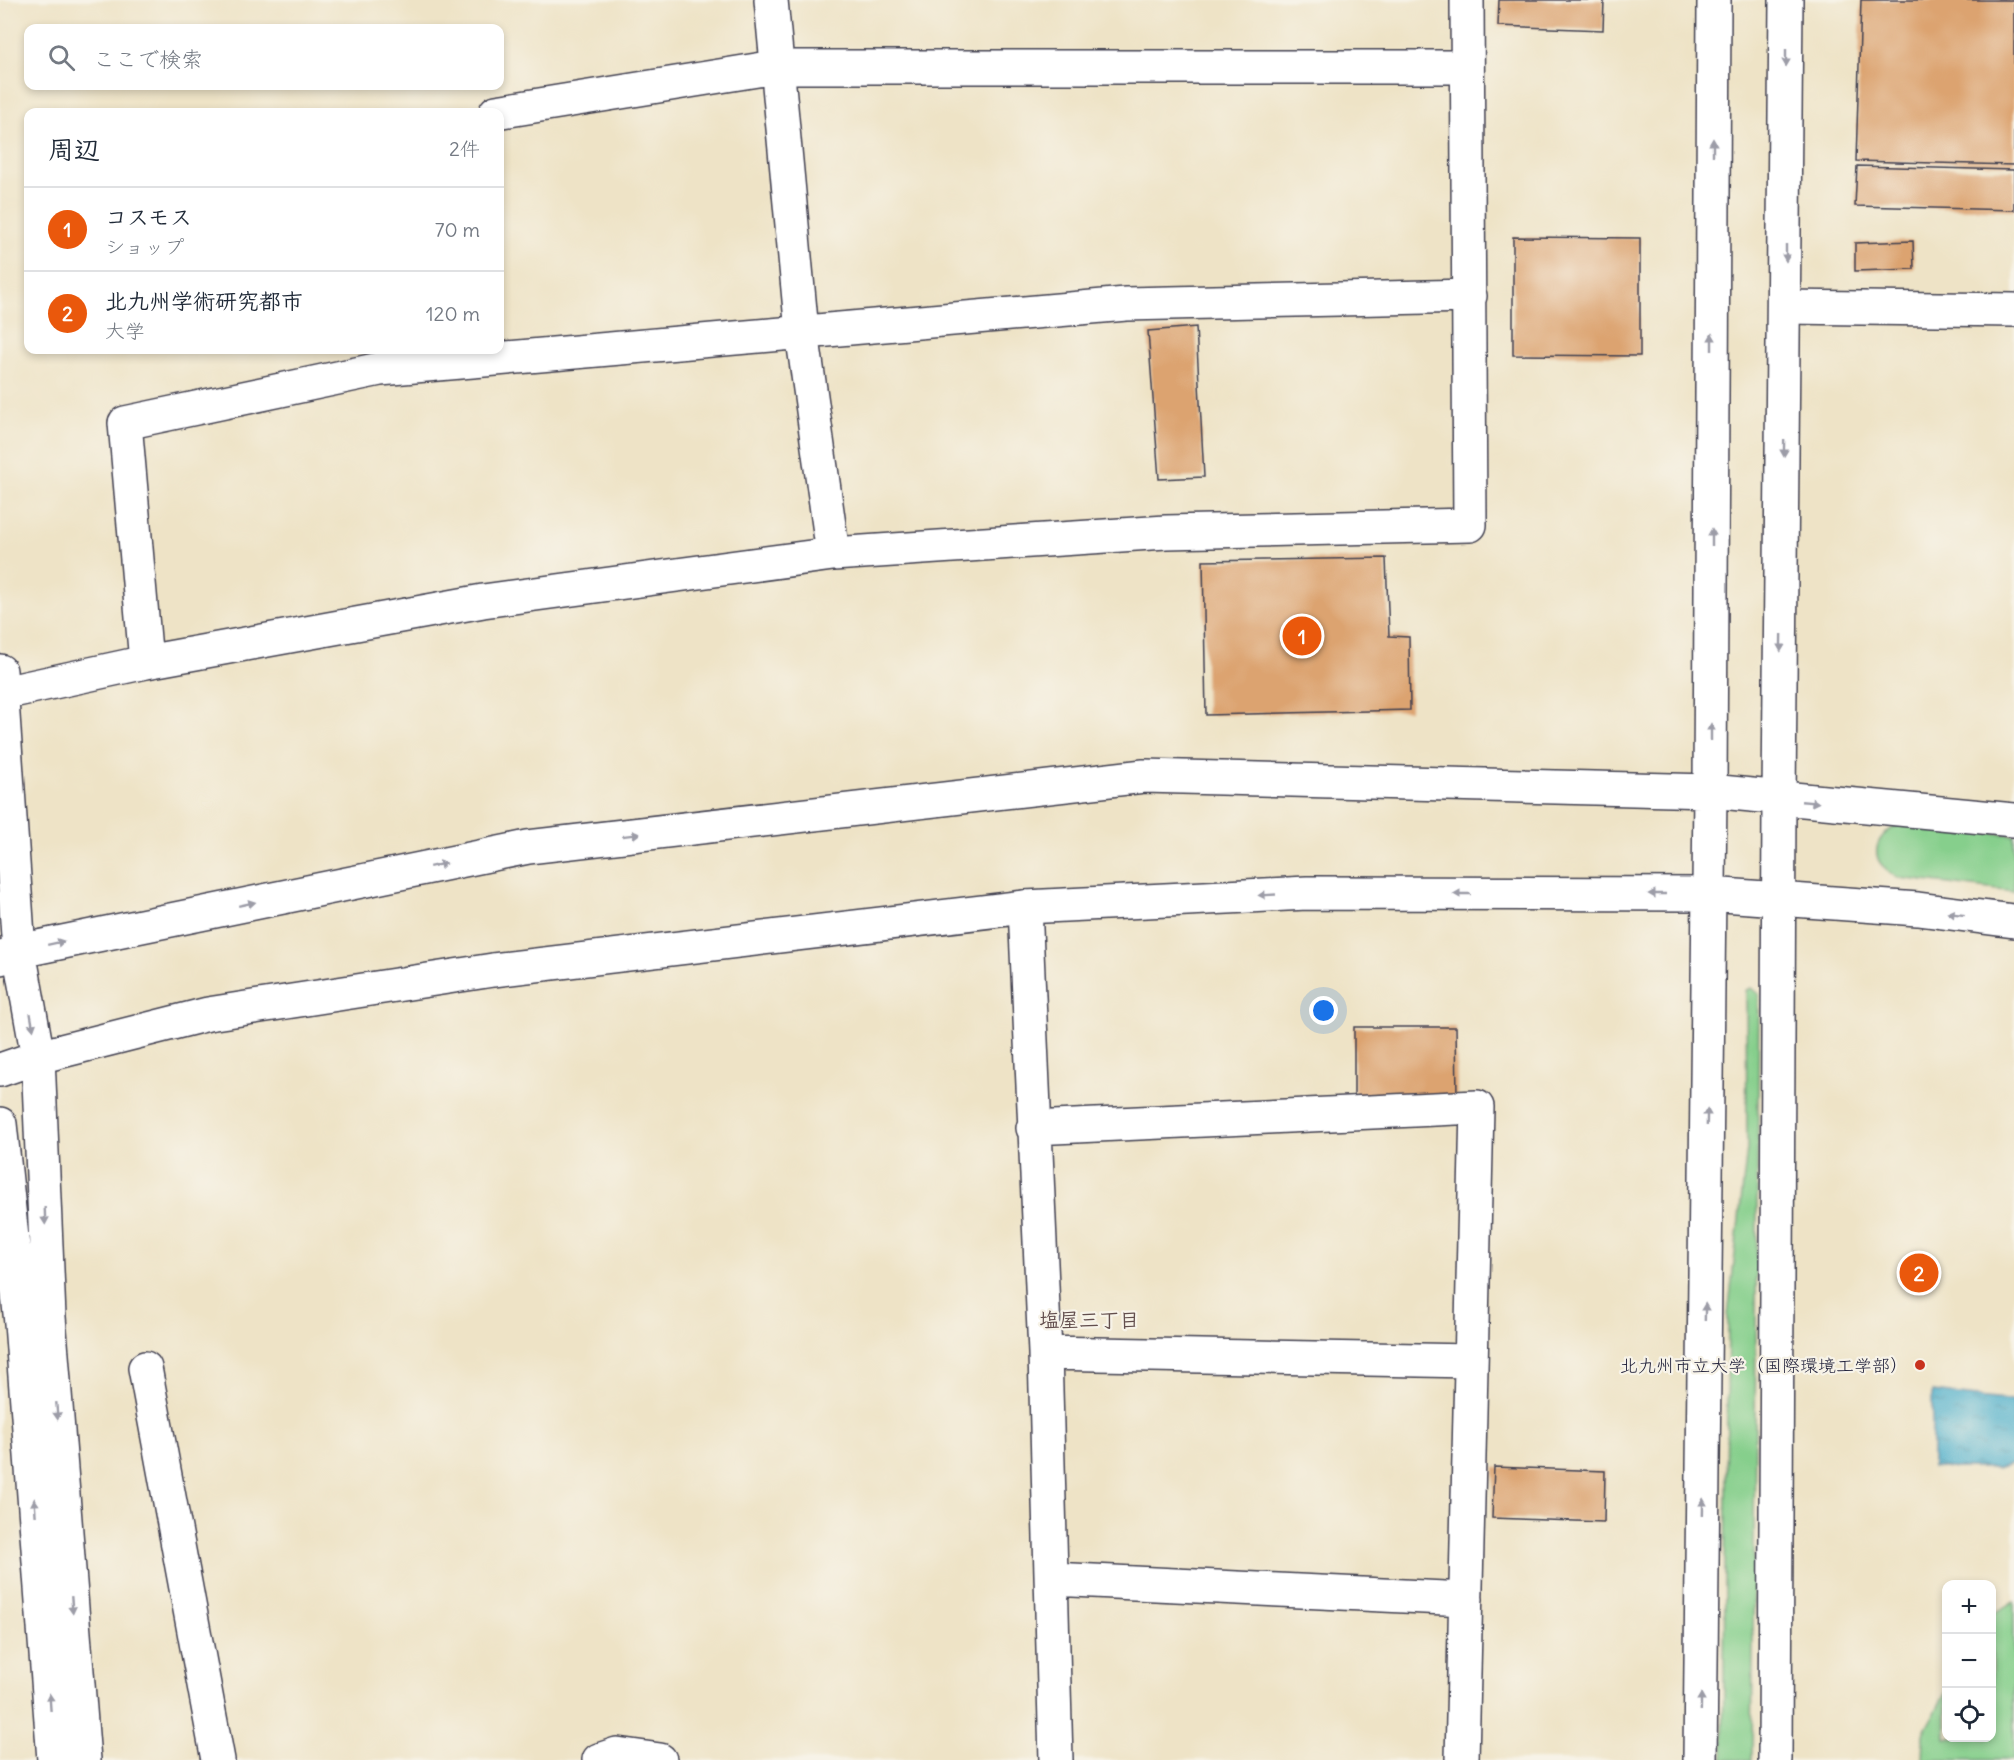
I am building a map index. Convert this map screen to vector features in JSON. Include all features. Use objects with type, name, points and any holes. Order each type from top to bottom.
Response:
[{"type":"street","points":[[771,0],[802,332],[833,554]]},
{"type":"street","points":[[54,1760],[23,1322],[38,1057],[10,954],[1,682],[146,662],[483,601],[833,554],[1166,532],[1470,525],[1467,0]]},
{"type":"street","points":[[1700,1760],[1710,791],[1714,0]]},
{"type":"street","points":[[1775,1760],[1778,900],[1786,0]]},
{"type":"street","points":[[504,111],[776,68],[1467,67]]},
{"type":"street","points":[[504,351],[802,332],[1126,304],[1470,296]]},
{"type":"street","points":[[1785,307],[2014,310]]},
{"type":"street","points":[[146,662],[125,423],[379,359],[457,354]]},
{"type":"street","points":[[10,954],[528,847],[1144,776],[1710,791],[2014,820]]},
{"type":"street","points":[[0,1070],[38,1057],[208,1014],[493,970],[1025,906],[1307,893],[1709,894],[1918,909],[2014,921]]},
{"type":"street","points":[[1025,906],[1033,1128],[1045,1353],[1056,1760]]},
{"type":"street","points":[[1033,1128],[1477,1107],[1462,1760]]},
{"type":"street","points":[[0,1124],[23,1322],[84,1760]]},
{"type":"street","points":[[1045,1353],[1470,1361]]},
{"type":"street","points":[[145,1368],[218,1760]]},
{"type":"street","points":[[1052,1579],[1466,1599]]},
{"type":"street","points":[[599,1760],[617,1754],[660,1760]]},
{"type":"green space","points":[[1901,824],[2014,835],[2014,892],[1899,878],[1889,872],[1878,858],[1877,850],[1883,836]]},
{"type":"green space","points":[[1751,988],[1759,994],[1752,1760],[1723,1760],[1728,1315],[1747,1149],[1746,990]]},
{"type":"green space","points":[[2014,1602],[2014,1760],[1922,1760],[1923,1734],[1942,1699],[1942,1742],[1996,1742],[1996,1613]]},
{"type":"water","points":[[1932,1392],[2014,1401],[2014,1463],[1997,1468],[1932,1468]]},
{"type":"building","points":[[1499,0],[1604,0],[1603,30],[1498,26]]},
{"type":"building","points":[[1861,0],[2014,0],[2014,165],[1856,161]]},
{"type":"building","points":[[1857,166],[2014,170],[2014,210],[1855,206]]},
{"type":"building","points":[[1513,237],[1640,238],[1640,356],[1513,355]]},
{"type":"building","points":[[1913,241],[1914,269],[1855,271],[1855,243]]},
{"type":"building","points":[[1196,327],[1204,477],[1159,479],[1148,331]]},
{"type":"building","points":[[1386,558],[1389,636],[1409,637],[1410,710],[1206,715],[1203,561]]},
{"type":"building","points":[[1354,1027],[1456,1027],[1457,1098],[1354,1099]]},
{"type":"building","points":[[1494,1467],[1605,1471],[1604,1522],[1492,1518]]},
{"type":"place","name":"コスモス","points":[[1302,636]]},
{"type":"place","name":"北九州学術研究都市","points":[[1919,1273]]},
{"type":"place","name":"北九州市立大学（国際環境工学部）","points":[[1920,1365]]},
{"type":"district","name":"塩屋三丁目","points":[[1089,1319]]}]
